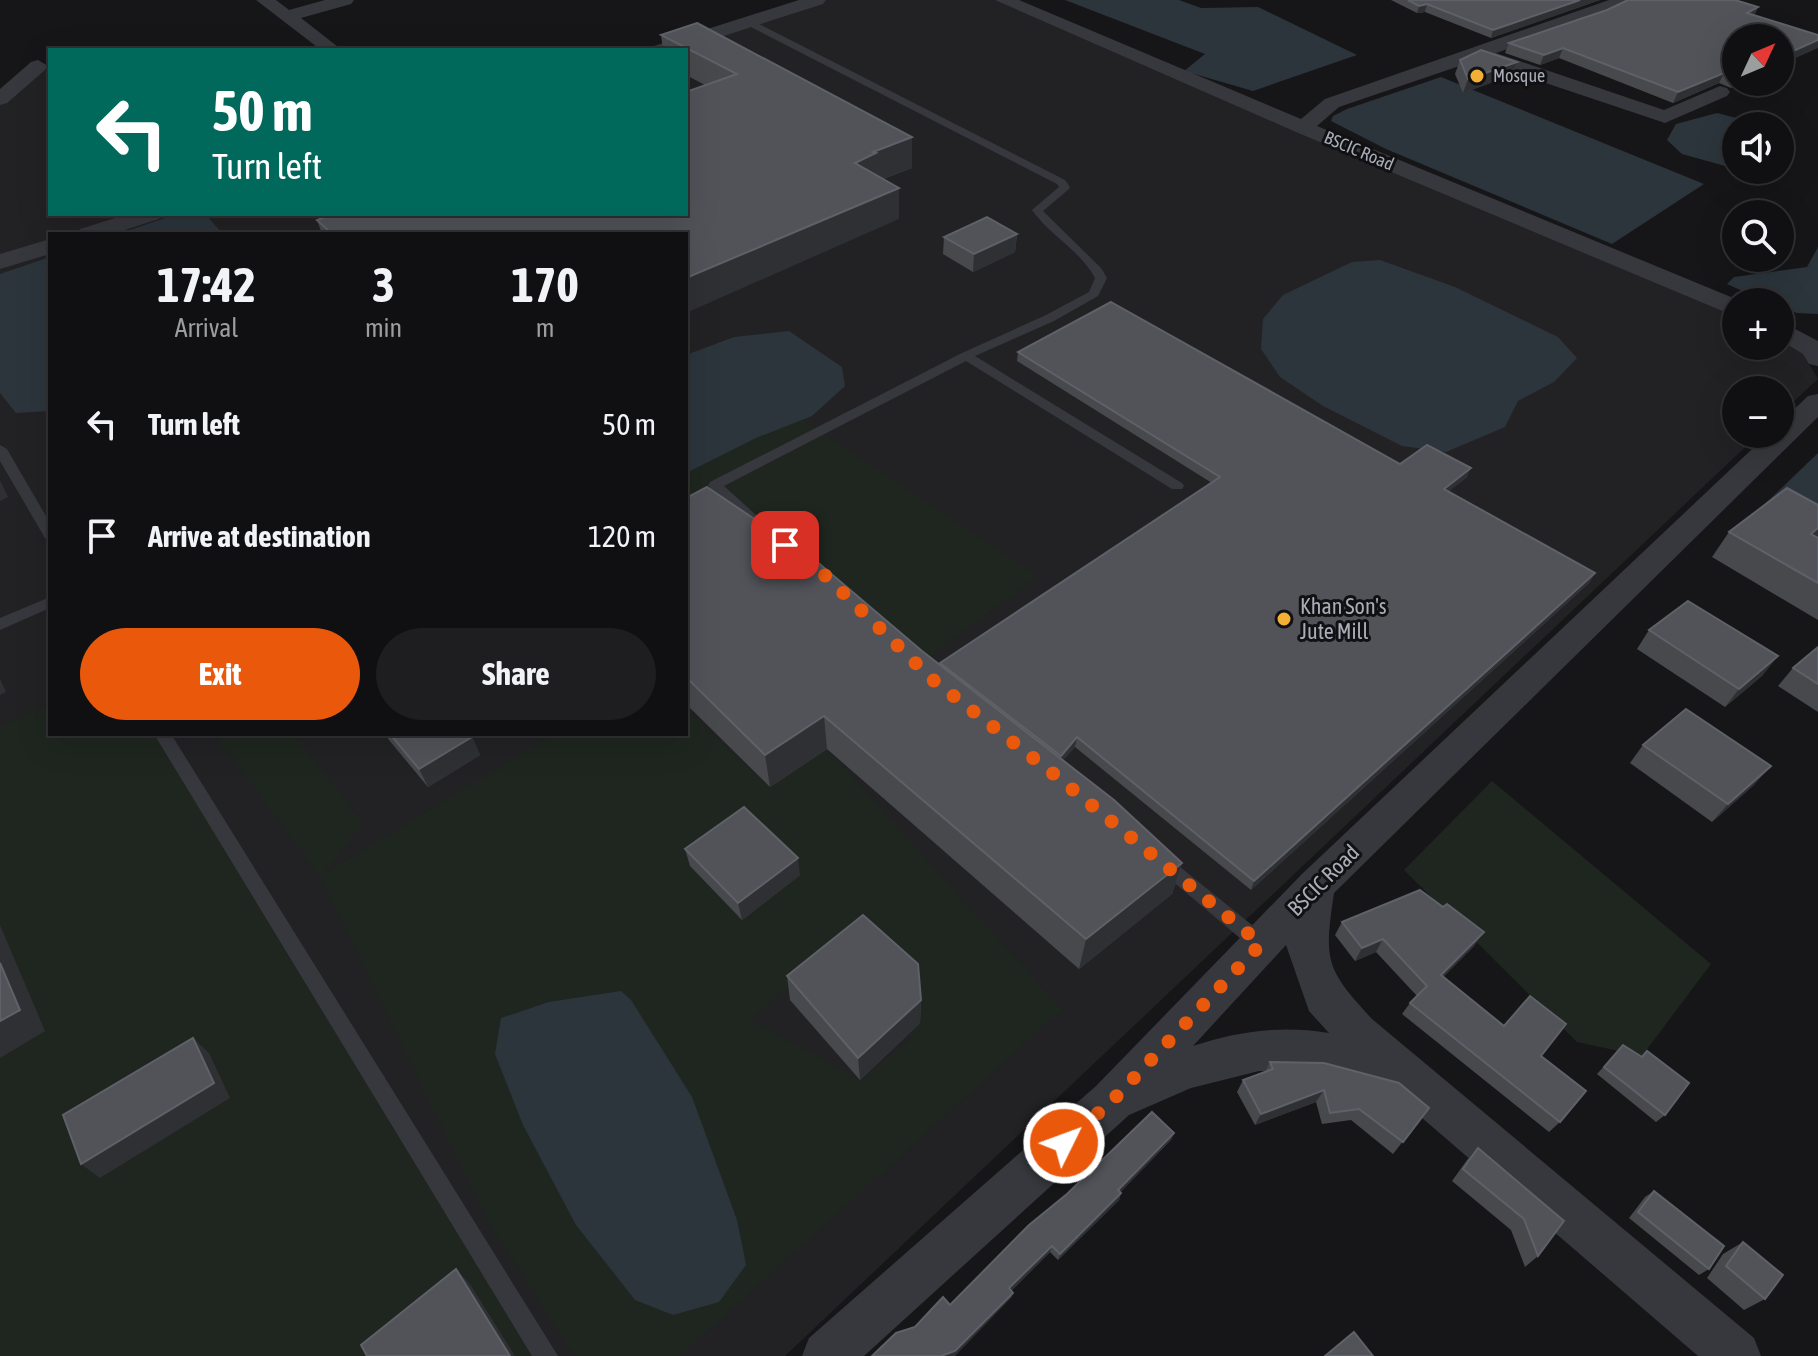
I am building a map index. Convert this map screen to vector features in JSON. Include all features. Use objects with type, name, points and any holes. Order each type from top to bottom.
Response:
[{"type":"street","points":[[265,0],[330,48]]},
{"type":"street","points":[[286,16],[345,0]]},
{"type":"street","points":[[667,48],[817,0]]},
{"type":"street","points":[[1004,0],[1303,128]]},
{"type":"street","name":"BSCIC Road","points":[[1623,0],[1596,13],[1332,103],[1303,128],[1722,302]]},
{"type":"street","points":[[1476,53],[1665,117],[1720,92]]},
{"type":"street","points":[[13,65],[44,66]]},
{"type":"street","points":[[0,99],[44,66]]},
{"type":"street","points":[[94,232],[145,216]]},
{"type":"street","points":[[0,262],[48,247]]},
{"type":"street","points":[[1794,337],[1813,349],[1818,358]]},
{"type":"street","name":"BSCIC Road","points":[[827,1356],[1112,1101],[1316,886],[1818,402]]},
{"type":"street","points":[[1316,886],[1306,947],[1324,997],[1357,1033],[1406,1076],[1736,1356]]},
{"type":"street","points":[[1112,1101],[1167,1075],[1236,1053],[1303,1049],[1351,1059],[1406,1076]]},
{"type":"lane","points":[[748,22],[1061,182],[1065,187],[1037,210],[1044,223],[1096,265],[1101,278],[1094,294],[715,485],[776,539]]},
{"type":"lane","points":[[1094,294],[1107,302]]},
{"type":"lane","points":[[966,356],[1177,486]]},
{"type":"lane","points":[[0,449],[48,532]]},
{"type":"lane","points":[[0,624],[48,603]]},
{"type":"lane","points":[[163,736],[546,1356]]},
{"type":"lane","points":[[1152,854],[1261,944]]},
{"type":"shaded area","points":[[809,0],[1006,0],[1722,311],[1722,360],[1794,360],[1794,348],[1803,354],[1818,379],[1794,401],[1794,376],[1722,376],[1722,448],[1744,448],[785,1356],[0,1356],[0,92],[29,70],[48,70],[48,216],[688,216],[688,48],[654,48]]},
{"type":"shaded area","points":[[1065,0],[1179,0],[1201,8],[1258,7],[1357,55],[1253,91],[1184,71],[1205,54]]},
{"type":"shaded area","points":[[1441,77],[1704,184],[1612,244],[1386,149],[1331,121],[1333,116],[1347,109]]},
{"type":"shaded area","points":[[1722,114],[1722,165],[1682,154],[1667,140],[1676,124]]},
{"type":"shaded area","points":[[171,216],[207,216],[221,232],[124,232]]},
{"type":"shaded area","points":[[1818,247],[1818,314],[1794,312],[1794,288],[1736,288],[1727,284],[1734,277],[1794,272],[1794,269],[1807,267]]},
{"type":"shaded area","points":[[48,258],[48,411],[16,413],[0,393],[0,274]]},
{"type":"shaded area","points":[[1380,260],[1455,287],[1558,337],[1577,358],[1554,382],[1518,401],[1505,427],[1446,452],[1402,446],[1323,406],[1280,377],[1261,349],[1263,319],[1283,295],[1352,262]]},
{"type":"shaded area","points":[[789,331],[842,367],[845,386],[812,416],[756,438],[688,472],[688,354],[734,337]]},
{"type":"shaded area","points":[[735,375],[1038,576],[911,670],[688,523],[688,397]]},
{"type":"shaded area","points":[[1818,453],[1818,539],[1765,504]]},
{"type":"shaded area","points":[[48,704],[48,736],[163,736],[536,1356],[0,1356],[0,727]]},
{"type":"shaded area","points":[[688,712],[770,787],[827,749],[1062,1010],[680,1356],[575,1356],[490,1225],[320,877],[215,736],[296,736],[364,824],[322,875],[551,736],[688,736]],"holes":[[[834,950],[912,1038],[860,1080],[750,1019]]]},
{"type":"shaded area","points":[[1492,781],[1711,964],[1642,1056],[1577,1042],[1404,870]]},
{"type":"shaded area","points":[[621,991],[631,1000],[692,1097],[737,1220],[746,1265],[719,1302],[673,1315],[635,1300],[576,1225],[523,1125],[495,1054],[501,1018],[549,1002]]},
{"type":"building","points":[[1408,0],[1580,0],[1493,30],[1427,4],[1419,6]]},
{"type":"building","points":[[1628,0],[1735,0],[1758,7],[1747,13],[1782,24],[1722,24],[1722,74],[1678,92],[1563,48],[1544,55],[1509,43]]},
{"type":"building","points":[[697,23],[912,137],[873,152],[876,153],[855,163],[899,188],[688,277],[688,232],[330,232],[317,220],[328,216],[688,216],[688,91],[737,74],[661,35]]},
{"type":"building","points":[[1794,28],[1818,35],[1818,40],[1794,51]]},
{"type":"building","points":[[1481,50],[1517,62],[1468,79],[1460,60]]},
{"type":"building","points":[[987,217],[1017,234],[974,254],[944,237]]},
{"type":"building","name":"Khan Son's Jute Mill","points":[[1111,302],[1400,464],[1427,445],[1471,468],[1444,489],[1595,573],[1254,881],[1077,737],[1061,756],[940,663],[1220,477],[1018,352]]},
{"type":"building","points":[[707,487],[815,560],[922,651],[1114,800],[1182,863],[1086,939],[824,716],[765,755],[688,679],[688,497]]},
{"type":"building","points":[[1787,488],[1818,505],[1818,528],[1811,534],[1818,538],[1818,583],[1729,532]]},
{"type":"building","points":[[1688,601],[1778,656],[1739,689],[1649,630]]},
{"type":"building","points":[[1818,647],[1818,684],[1793,668]]},
{"type":"building","points":[[1686,709],[1771,766],[1728,804],[1643,745]]},
{"type":"building","points":[[392,736],[472,737],[419,769]]},
{"type":"building","points":[[744,807],[798,858],[738,903],[685,849]]},
{"type":"building","points":[[1420,890],[1443,907],[1447,904],[1484,932],[1441,975],[1504,1026],[1530,996],[1566,1024],[1541,1056],[1586,1091],[1560,1122],[1410,1003],[1427,986],[1383,939],[1362,948],[1342,922]]},
{"type":"building","points":[[863,915],[918,964],[921,1000],[858,1058],[787,976]]},
{"type":"building","points":[[0,963],[20,1010],[0,1021]]},
{"type":"building","points":[[193,1038],[214,1083],[81,1164],[63,1115]]},
{"type":"building","points":[[1623,1045],[1642,1057],[1647,1051],[1689,1083],[1665,1115],[1604,1067]]},
{"type":"building","points":[[1270,1062],[1324,1063],[1399,1083],[1429,1108],[1403,1142],[1359,1109],[1330,1113],[1324,1090],[1261,1114],[1243,1080],[1273,1069]]},
{"type":"building","points":[[1152,1112],[1174,1133],[1118,1190],[1121,1193],[1060,1254],[1052,1246],[1009,1288],[1013,1293],[955,1351],[941,1356],[872,1356],[896,1333],[915,1327],[943,1297],[950,1305],[1029,1225],[1067,1194]]},
{"type":"building","points":[[1478,1148],[1564,1221],[1538,1256],[1524,1219],[1463,1169]]},
{"type":"building","points":[[1654,1191],[1724,1246],[1709,1269],[1638,1212]]},
{"type":"building","points":[[1743,1242],[1783,1275],[1765,1299],[1726,1266]]},
{"type":"building","points":[[456,1269],[510,1356],[367,1356],[361,1345]]},
{"type":"building","points":[[1354,1332],[1373,1356],[1325,1356]]},
{"type":"place","name":"Mosque","points":[[1477,76]]},
{"type":"place","name":"Khan Son's Jute Mill","points":[[1284,619]]},
{"type":"route","points":[[785,545],[827,577],[933,680],[1055,775],[1261,944],[1112,1101],[1064,1143]]}]
